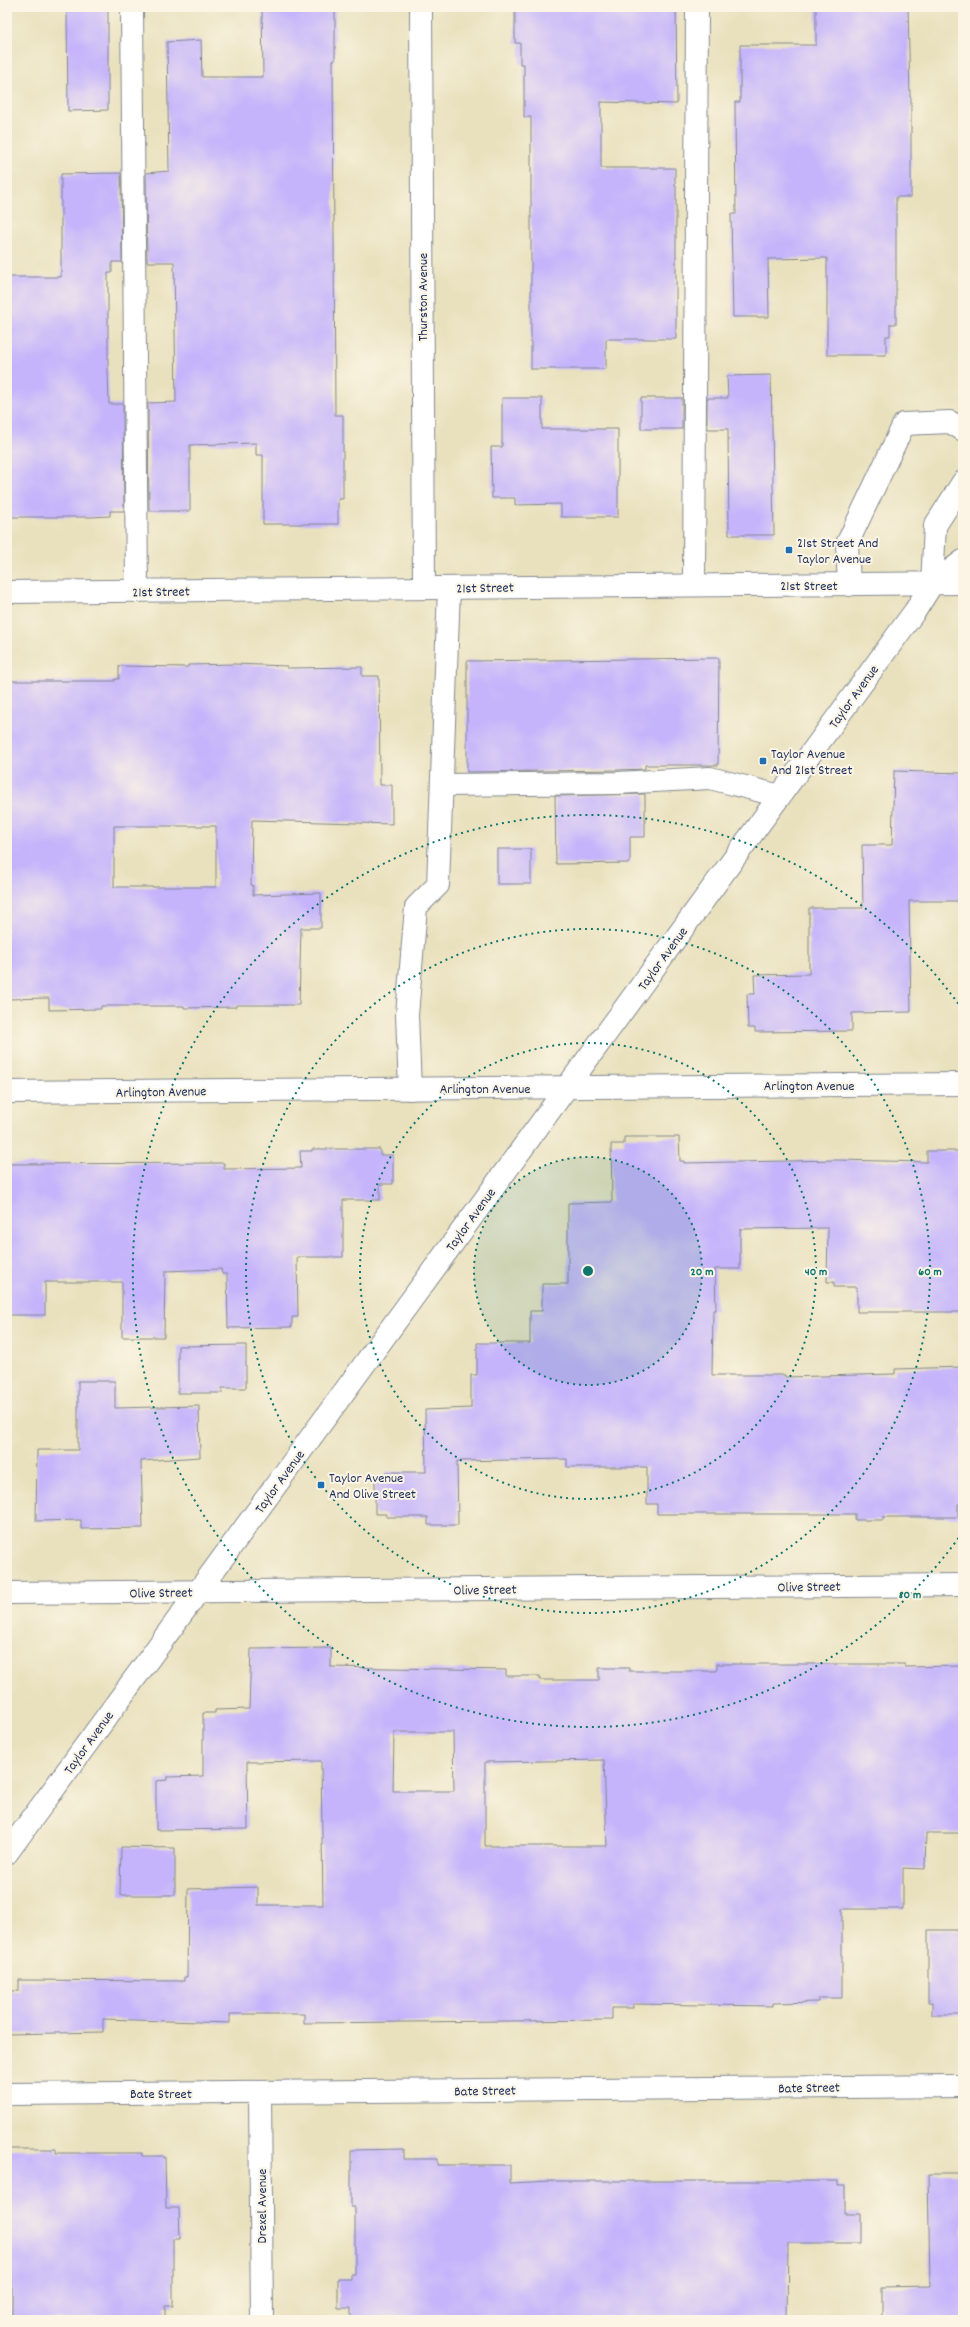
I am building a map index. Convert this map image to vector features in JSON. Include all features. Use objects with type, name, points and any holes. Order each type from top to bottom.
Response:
[{"type":"street","points":[[132,7],[137,591]]},
{"type":"street","name":"Thurston Avenue","points":[[420,7],[424,588]]},
{"type":"street","points":[[694,585],[697,7]]},
{"type":"street","points":[[849,584],[848,544],[904,424],[950,422],[963,430]]},
{"type":"street","points":[[932,584],[935,526],[963,482]]},
{"type":"street","name":"Taylor Avenue","points":[[7,1853],[780,796],[932,584],[963,561]]},
{"type":"street","name":"21st Street","points":[[7,592],[963,583]]},
{"type":"street","points":[[410,1089],[407,1015],[416,907],[438,885],[450,588]]},
{"type":"street","points":[[442,785],[617,783],[710,778],[780,796]]},
{"type":"street","name":"Arlington Avenue","points":[[7,1092],[963,1084]]},
{"type":"street","name":"Olive Street","points":[[7,1593],[963,1584]]},
{"type":"street","name":"Bate Street","points":[[7,2094],[963,2086]]},
{"type":"street","name":"Drexel Avenue","points":[[260,2092],[262,2320]]},
{"type":"building","points":[[262,7],[335,7],[335,60],[333,60],[335,415],[343,415],[343,499],[338,499],[338,524],[263,524],[263,455],[256,455],[256,443],[190,445],[190,511],[149,511],[148,403],[176,402],[174,262],[147,262],[146,173],[169,171],[167,42],[201,40],[202,77],[263,77]]},
{"type":"building","points":[[676,7],[677,104],[601,102],[601,168],[675,168],[676,339],[606,339],[606,369],[531,369],[531,117],[524,117],[524,64],[520,64],[520,43],[515,43],[515,8]]},
{"type":"building","points":[[816,7],[908,7],[911,97],[911,197],[896,197],[896,324],[890,324],[890,336],[886,336],[886,355],[827,355],[827,258],[768,259],[769,317],[733,317],[731,214],[736,214],[735,102],[740,102],[740,45],[816,45]]},
{"type":"building","points":[[67,8],[108,8],[108,110],[68,111]]},
{"type":"building","points":[[121,173],[122,262],[112,262],[112,273],[108,273],[108,370],[109,404],[123,404],[124,511],[110,511],[110,516],[91,517],[7,517],[7,277],[61,277],[61,174]]},
{"type":"building","points":[[771,375],[774,535],[729,535],[728,429],[707,429],[707,398],[728,398],[727,376]]},
{"type":"building","points":[[502,398],[542,398],[542,429],[618,429],[618,517],[561,517],[561,504],[515,505],[515,498],[492,498],[491,447],[502,447]]},
{"type":"building","points":[[641,398],[682,398],[682,429],[641,429]]},
{"type":"building","points":[[719,658],[718,765],[645,765],[645,769],[617,770],[467,772],[467,661]]},
{"type":"building","points":[[234,664],[287,666],[287,668],[362,667],[362,676],[379,676],[380,785],[392,785],[392,824],[252,820],[251,885],[253,885],[253,895],[321,893],[321,928],[301,928],[299,1005],[236,1005],[236,1007],[184,1008],[184,1006],[101,1006],[101,1009],[49,1010],[49,998],[7,999],[7,681],[115,681],[115,679],[119,679],[119,666],[188,667],[188,665]],"holes":[[[114,826],[216,826],[216,887],[114,887]]]},
{"type":"building","points":[[894,771],[962,773],[963,901],[909,901],[911,1012],[852,1013],[852,1031],[755,1032],[755,1028],[748,1028],[747,994],[755,994],[754,975],[809,974],[809,908],[863,908],[862,845],[892,845]]},
{"type":"building","points":[[645,794],[645,837],[630,837],[630,863],[556,864],[555,796]]},
{"type":"building","points":[[497,849],[531,849],[531,884],[497,884]]},
{"type":"building","points":[[624,1137],[679,1137],[680,1161],[684,1161],[684,1163],[838,1160],[927,1162],[927,1151],[963,1151],[963,1312],[857,1312],[857,1287],[834,1287],[834,1282],[827,1282],[828,1228],[740,1229],[740,1269],[715,1269],[716,1310],[713,1310],[712,1375],[785,1375],[785,1377],[895,1374],[895,1369],[963,1367],[963,1504],[958,1504],[958,1517],[883,1517],[883,1520],[855,1520],[855,1514],[657,1514],[657,1504],[647,1504],[647,1467],[567,1467],[567,1459],[457,1461],[458,1525],[428,1525],[428,1517],[386,1517],[386,1514],[375,1514],[375,1476],[386,1476],[386,1472],[426,1472],[425,1410],[471,1408],[471,1375],[477,1375],[477,1343],[530,1343],[530,1311],[542,1311],[542,1284],[568,1284],[568,1203],[612,1202],[611,1144],[624,1144]]},
{"type":"building","points":[[312,1149],[380,1149],[380,1155],[393,1155],[393,1184],[380,1184],[380,1200],[343,1200],[343,1257],[297,1257],[298,1317],[292,1317],[292,1327],[228,1328],[227,1274],[222,1274],[221,1269],[165,1271],[164,1337],[122,1337],[122,1282],[45,1282],[45,1315],[7,1315],[7,1164],[224,1163],[224,1169],[301,1168],[300,1151],[312,1151]]},
{"type":"building","points":[[246,1345],[246,1388],[222,1388],[222,1393],[178,1393],[178,1346]]},
{"type":"building","points":[[78,1381],[115,1381],[115,1408],[199,1406],[200,1457],[141,1461],[143,1528],[81,1529],[81,1520],[36,1521],[37,1450],[78,1450]]},
{"type":"building","points":[[331,1648],[331,1667],[506,1670],[506,1676],[540,1676],[540,1680],[599,1680],[599,1668],[629,1668],[629,1671],[717,1671],[717,1664],[905,1664],[905,1667],[963,1666],[963,1833],[926,1833],[925,1869],[903,1868],[903,1909],[842,1909],[842,1998],[818,1998],[818,2002],[773,2003],[773,2006],[633,2004],[633,2008],[612,2008],[612,2020],[304,2023],[304,2014],[230,2014],[230,2023],[103,2019],[103,2032],[7,2034],[7,1991],[19,1991],[19,1980],[184,1981],[184,1977],[187,1977],[188,1889],[258,1887],[258,1905],[323,1905],[321,1761],[247,1762],[248,1829],[156,1830],[156,1781],[167,1780],[167,1777],[203,1776],[203,1713],[215,1713],[215,1710],[249,1709],[251,1649]],"holes":[[[394,1732],[453,1732],[454,1791],[393,1791]],[[604,1760],[607,1846],[485,1846],[485,1762]]]},
{"type":"building","points":[[121,1847],[175,1848],[175,1895],[120,1895]]},
{"type":"building","points":[[928,1930],[961,1930],[961,1935],[963,1935],[963,2015],[932,2015],[932,2003],[928,2003]]},
{"type":"building","points":[[7,2149],[56,2149],[56,2153],[142,2153],[142,2156],[165,2156],[166,2208],[179,2208],[180,2239],[173,2239],[173,2306],[165,2306],[165,2320],[12,2320],[12,2274],[7,2274]]},
{"type":"building","points":[[404,2149],[404,2159],[437,2159],[437,2165],[510,2165],[510,2183],[550,2181],[838,2181],[838,2186],[845,2186],[845,2213],[861,2213],[861,2243],[788,2243],[787,2320],[351,2320],[351,2308],[338,2308],[338,2279],[351,2279],[351,2274],[355,2274],[355,2207],[351,2207],[351,2150]]},
{"type":"building","points":[[928,2174],[963,2174],[963,2320],[882,2320],[882,2287],[930,2286]]},
{"type":"place","name":"21st Street And Taylor Avenue","points":[[789,550]]},
{"type":"place","name":"Taylor Avenue And 21st Street","points":[[763,761]]},
{"type":"place","name":"Taylor Avenue And Olive Street","points":[[321,1485]]}]
